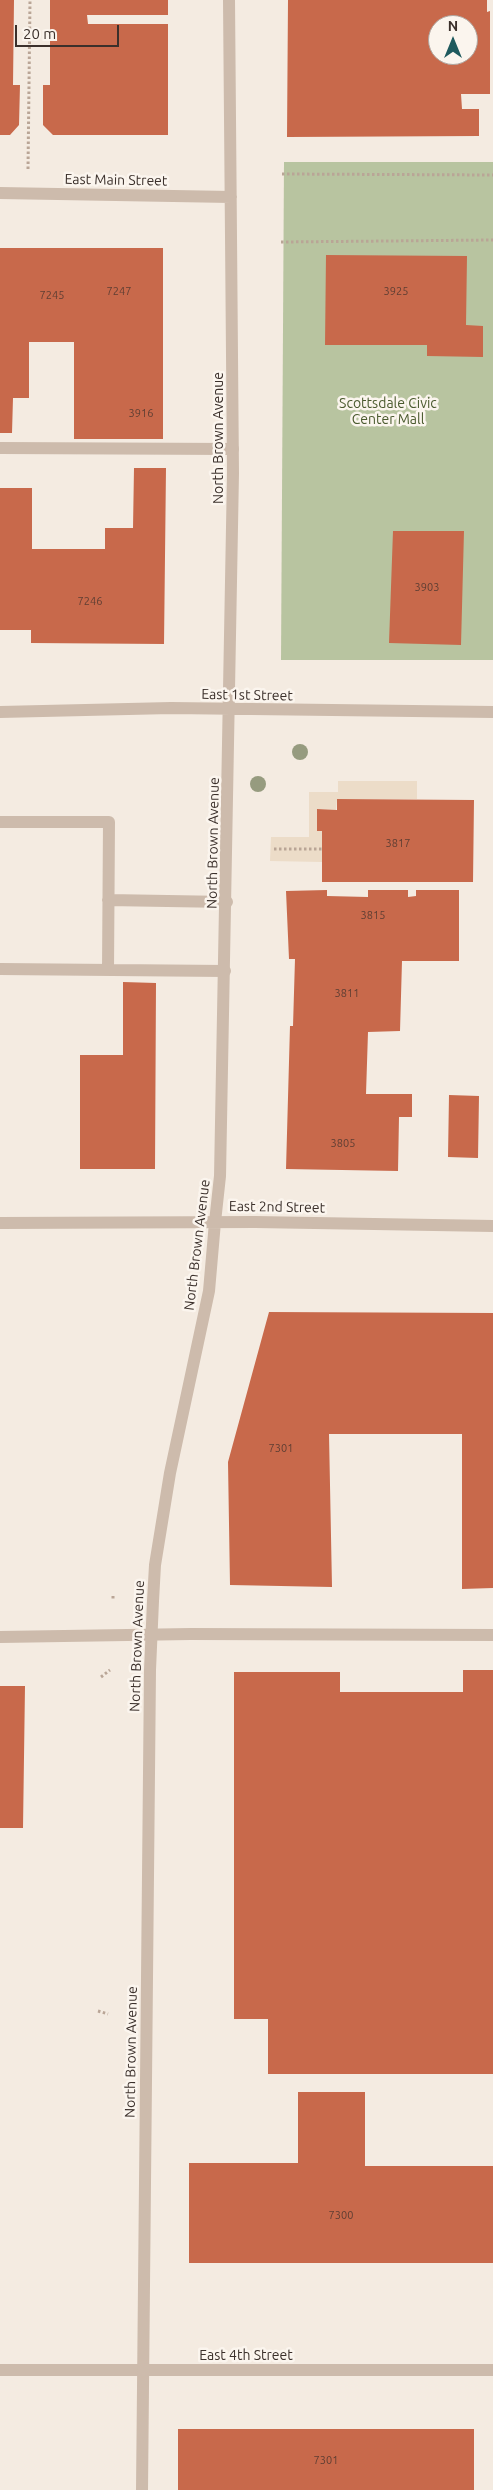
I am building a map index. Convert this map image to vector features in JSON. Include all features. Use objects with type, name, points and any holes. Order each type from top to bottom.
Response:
[{"type":"street","name":"North Brown Avenue","points":[[142,2490],[152,1635],[157,1556],[170,1473],[209,1291],[220,1176],[227,902],[233,449],[229,0]]},
{"type":"street","name":"East Main Street","points":[[0,193],[231,197]]},
{"type":"street","points":[[0,448],[233,449]]},
{"type":"street","name":"East 1st Street","points":[[0,712],[230,709],[493,712]]},
{"type":"street","points":[[0,822],[109,822],[108,970]]},
{"type":"street","points":[[108,900],[227,902]]},
{"type":"street","points":[[0,970],[225,971]]},
{"type":"street","name":"East 2nd Street","points":[[0,1223],[215,1222],[493,1226]]},
{"type":"street","points":[[0,1637],[493,1635]]},
{"type":"street","name":"East 4th Street","points":[[0,2370],[493,2370]]},
{"type":"path","points":[[28,193],[30,0]]},
{"type":"path","points":[[282,174],[493,175]]},
{"type":"path","points":[[281,242],[493,240]]},
{"type":"path","points":[[274,849],[322,849]]},
{"type":"path","points":[[101,1677],[110,1670]]},
{"type":"path","points":[[98,2011],[108,2014]]},
{"type":"green space","name":"Scottsdale Civic Center Mall","points":[[284,162],[493,162],[493,660],[281,660]]},
{"type":"shaded area","points":[[338,781],[417,781],[417,799],[337,799],[336,810],[317,809],[317,831],[322,831],[322,862],[270,861],[271,837],[309,837],[309,792],[338,792]]},
{"type":"building","points":[[0,0],[14,0],[13,85],[20,85],[19,125],[10,135],[0,135]]},
{"type":"building","points":[[50,0],[168,0],[168,15],[87,15],[88,24],[168,24],[168,135],[53,135],[43,125],[43,85],[50,85]]},
{"type":"building","points":[[288,0],[487,0],[487,12],[490,11],[490,94],[461,94],[462,109],[479,109],[479,136],[287,137]]},
{"type":"building","points":[[0,248],[163,248],[163,439],[74,439],[74,342],[29,342],[29,398],[13,398],[12,433],[0,433]]},
{"type":"building","points":[[326,255],[467,256],[466,325],[483,326],[483,357],[427,356],[427,345],[325,345]]},
{"type":"building","points":[[134,468],[166,468],[164,644],[31,643],[31,630],[0,630],[0,488],[32,488],[32,549],[105,549],[105,528],[133,528]]},
{"type":"building","points":[[393,531],[464,531],[461,645],[389,643]]},
{"type":"building","points":[[337,799],[474,800],[473,882],[322,882],[322,831],[317,831],[317,809],[337,810]]},
{"type":"building","points":[[327,890],[327,896],[368,897],[368,890],[408,890],[408,897],[416,896],[416,890],[459,890],[459,961],[402,961],[400,1031],[368,1032],[366,1094],[412,1094],[412,1117],[399,1117],[398,1171],[286,1169],[290,1026],[293,1026],[295,959],[289,959],[286,891]]},
{"type":"building","points":[[123,982],[156,983],[155,1169],[80,1169],[80,1055],[123,1055]]},
{"type":"building","points":[[449,1095],[479,1096],[478,1158],[448,1157]]},
{"type":"building","points":[[269,1312],[493,1313],[493,1588],[462,1589],[462,1434],[329,1434],[332,1587],[230,1585],[228,1462]]},
{"type":"building","points":[[463,1670],[493,1670],[493,2074],[268,2074],[268,2019],[234,2019],[234,1672],[340,1672],[340,1692],[463,1692]]},
{"type":"building","points":[[0,1686],[25,1686],[23,1828],[0,1828]]},
{"type":"building","points":[[298,2092],[365,2092],[365,2166],[493,2166],[493,2263],[189,2263],[189,2163],[298,2163]]},
{"type":"building","points":[[178,2429],[474,2429],[474,2490],[178,2490]]}]
